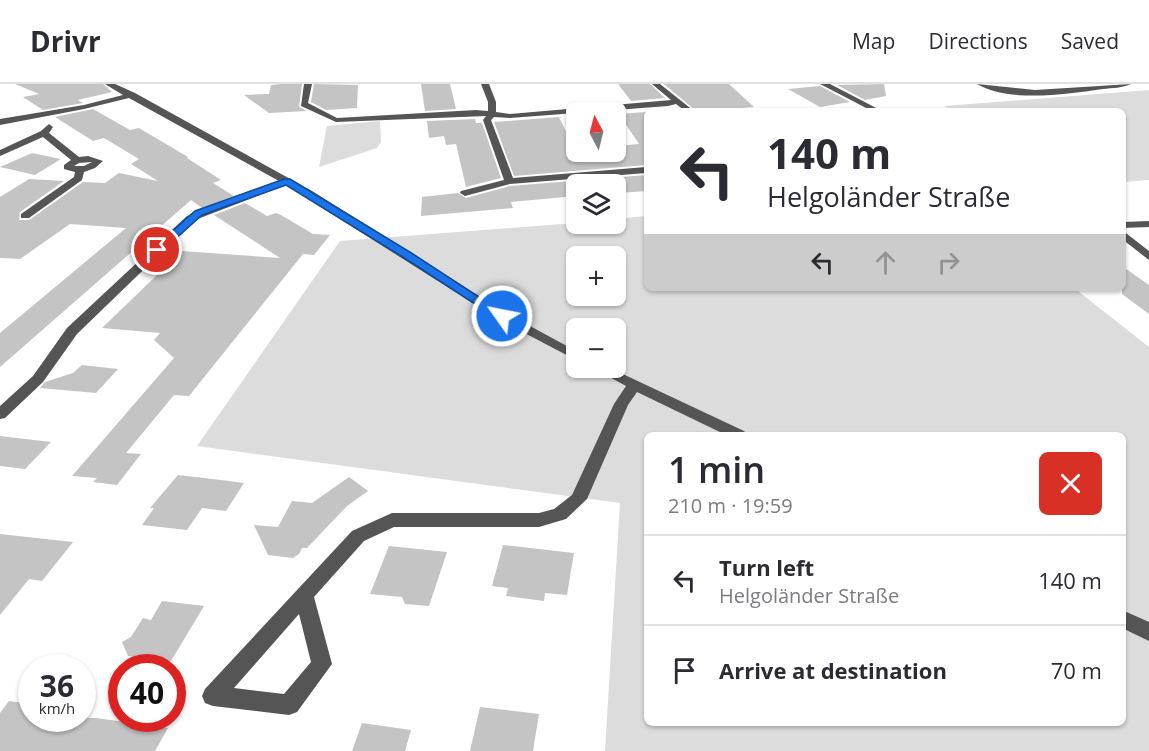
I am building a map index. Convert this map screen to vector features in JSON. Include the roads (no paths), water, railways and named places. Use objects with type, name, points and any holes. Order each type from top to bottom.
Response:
[{"type":"street","points":[[109,84],[287,181],[410,256],[502,316],[566,351]]},
{"type":"street","points":[[308,84],[304,104],[336,120],[476,112],[510,116],[668,104],[677,101]]},
{"type":"street","points":[[485,84],[493,107],[493,113],[487,120],[510,181]]},
{"type":"street","points":[[656,84],[667,96],[686,108]]},
{"type":"street","points":[[824,84],[872,108]]},
{"type":"street","points":[[981,84],[1000,91],[1019,93],[1068,91],[1127,84]]},
{"type":"street","points":[[0,122],[45,115],[132,95]]},
{"type":"street","points":[[0,153],[44,133],[54,120],[80,111],[84,107]]},
{"type":"street","points":[[45,115],[54,120]]},
{"type":"street","points":[[25,216],[79,178],[79,165],[44,133]]},
{"type":"street","points":[[21,144],[51,141]]},
{"type":"street","points":[[465,193],[510,181],[644,170]]},
{"type":"street","points":[[0,414],[38,379],[72,331],[191,218],[287,181]]},
{"type":"street","points":[[1126,225],[1149,224]]},
{"type":"street","points":[[1126,237],[1149,257]]},
{"type":"street","points":[[621,378],[733,432]]},
{"type":"street","points":[[304,595],[322,664],[289,705],[213,696],[277,624],[358,536],[392,520],[539,520],[560,514],[579,499],[621,404],[635,385]]},
{"type":"street","points":[[1126,621],[1149,632]]}]
